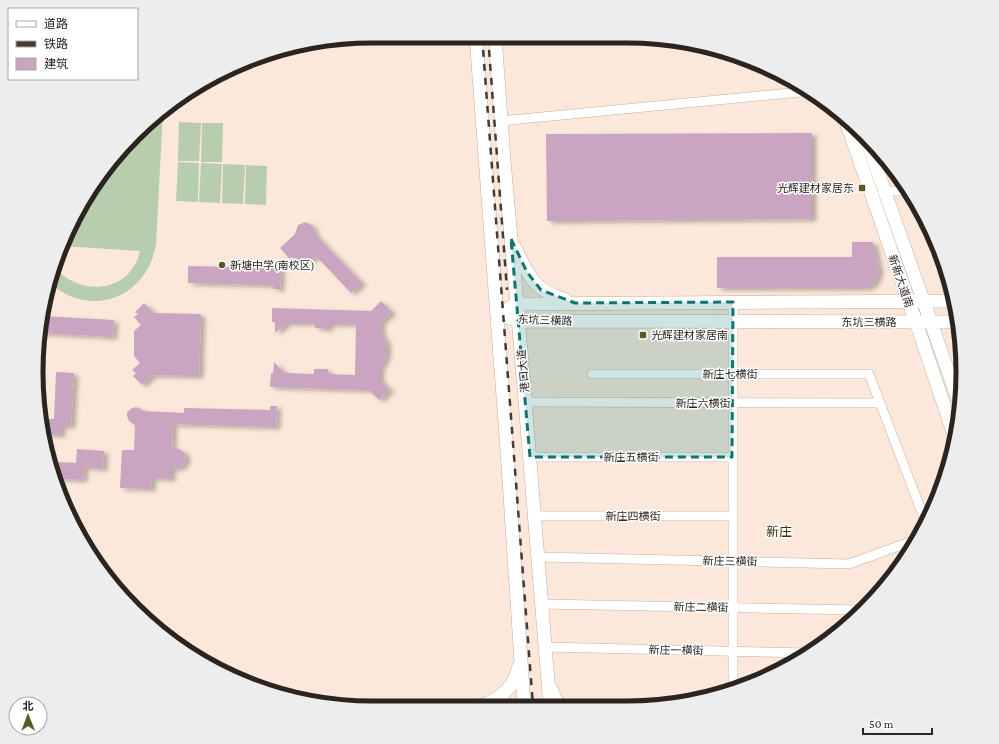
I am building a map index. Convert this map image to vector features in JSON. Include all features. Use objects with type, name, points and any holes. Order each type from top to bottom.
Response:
[{"type":"street","name":"港口大道","points":[[477,43],[524,701]]},
{"type":"street","name":"港口大道","points":[[495,43],[550,701]]},
{"type":"street","points":[[501,121],[800,92]]},
{"type":"street","name":"新新大道南","points":[[849,129],[951,427]]},
{"type":"street","name":"新新大道南","points":[[871,151],[955,391]]},
{"type":"street","points":[[885,191],[902,191]]},
{"type":"street","points":[[511,239],[527,272],[541,290],[553,296],[575,303]]},
{"type":"street","points":[[733,302],[733,684]]},
{"type":"street","name":"东坑三横路","points":[[497,314],[517,304],[949,302]]},
{"type":"street","name":"东坑三横路","points":[[497,314],[519,321],[952,322]]},
{"type":"street","name":"新庄七横街","points":[[592,374],[869,374],[880,403]]},
{"type":"street","name":"新庄六横街","points":[[525,402],[880,403]]},
{"type":"street","points":[[880,403],[923,516]]},
{"type":"street","name":"新庄五横街","points":[[530,457],[732,457]]},
{"type":"street","name":"新庄四横街","points":[[534,516],[732,516]]},
{"type":"street","name":"新庄三横街","points":[[538,557],[849,564],[908,544]]},
{"type":"street","name":"新庄二横街","points":[[541,604],[854,610]]},
{"type":"street","name":"新庄一横街","points":[[545,648],[799,653]]},
{"type":"street","points":[[494,701],[502,696],[511,686],[516,676],[520,661]]},
{"type":"street","points":[[547,674],[557,701]]},
{"type":"highlighted area","points":[[511,239],[527,272],[541,290],[575,303],[733,302],[732,457],[530,457]]},
{"type":"green space","points":[[163,119],[156,244],[151,262],[142,278],[130,289],[115,297],[99,301],[83,300],[66,294],[54,286],[59,271],[66,278],[78,284],[91,287],[104,286],[116,282],[127,275],[135,265],[140,251],[68,246],[77,226],[98,189],[139,139]]},
{"type":"green space","points":[[179,122],[201,123],[199,161],[178,161]]},
{"type":"green space","points":[[202,123],[223,123],[222,162],[201,162]]},
{"type":"green space","points":[[178,162],[199,163],[198,202],[176,201]]},
{"type":"green space","points":[[201,163],[222,164],[220,203],[199,202]]},
{"type":"green space","points":[[223,164],[245,165],[243,204],[222,203]]},
{"type":"green space","points":[[246,165],[267,166],[266,205],[245,204]]},
{"type":"building","points":[[812,133],[812,219],[547,221],[546,134]]},
{"type":"building","points":[[306,222],[313,226],[315,234],[362,283],[351,293],[317,257],[309,260],[300,260],[292,257],[290,259],[280,248],[295,234],[298,225]]},
{"type":"building","points":[[852,242],[873,242],[879,271],[873,284],[867,288],[717,288],[717,257],[852,257]]},
{"type":"building","points":[[188,266],[281,268],[280,289],[273,289],[273,285],[188,283]]},
{"type":"building","points":[[381,301],[392,312],[381,322],[381,332],[386,341],[387,351],[385,360],[380,368],[380,379],[390,390],[379,400],[369,390],[270,387],[271,373],[273,373],[274,362],[285,373],[314,374],[314,369],[328,369],[328,374],[355,375],[356,324],[329,324],[329,329],[315,328],[315,323],[287,323],[275,333],[275,322],[272,322],[272,308],[371,311]]},
{"type":"building","points":[[144,303],[154,313],[201,314],[199,376],[152,375],[142,385],[133,376],[136,373],[132,370],[140,363],[134,356],[134,331],[141,325],[134,317],[138,314],[135,312]]},
{"type":"building","points":[[48,316],[114,320],[113,337],[46,333]]},
{"type":"building","points":[[56,372],[74,373],[71,426],[61,426],[61,435],[49,434],[47,419],[54,419]]},
{"type":"building","points":[[270,406],[277,406],[276,427],[173,424],[172,447],[185,453],[186,460],[184,464],[179,468],[171,469],[171,479],[152,478],[151,489],[120,488],[122,450],[134,450],[135,425],[129,421],[127,416],[130,409],[136,407],[143,411],[184,413],[184,408],[270,410]]},
{"type":"building","points":[[77,449],[104,451],[103,469],[84,467],[83,480],[60,478],[55,462],[76,463]]},
{"type":"railway","points":[[483,43],[533,701]]},
{"type":"railway","points":[[489,43],[507,290]]},
{"type":"place","name":"光辉建材家居东","points":[[862,188]]},
{"type":"place","name":"新塘中学(南校区)","points":[[222,265]]},
{"type":"place","name":"光辉建材家居南","points":[[643,335]]},
{"type":"district","name":"新庄","points":[[779,531]]}]
